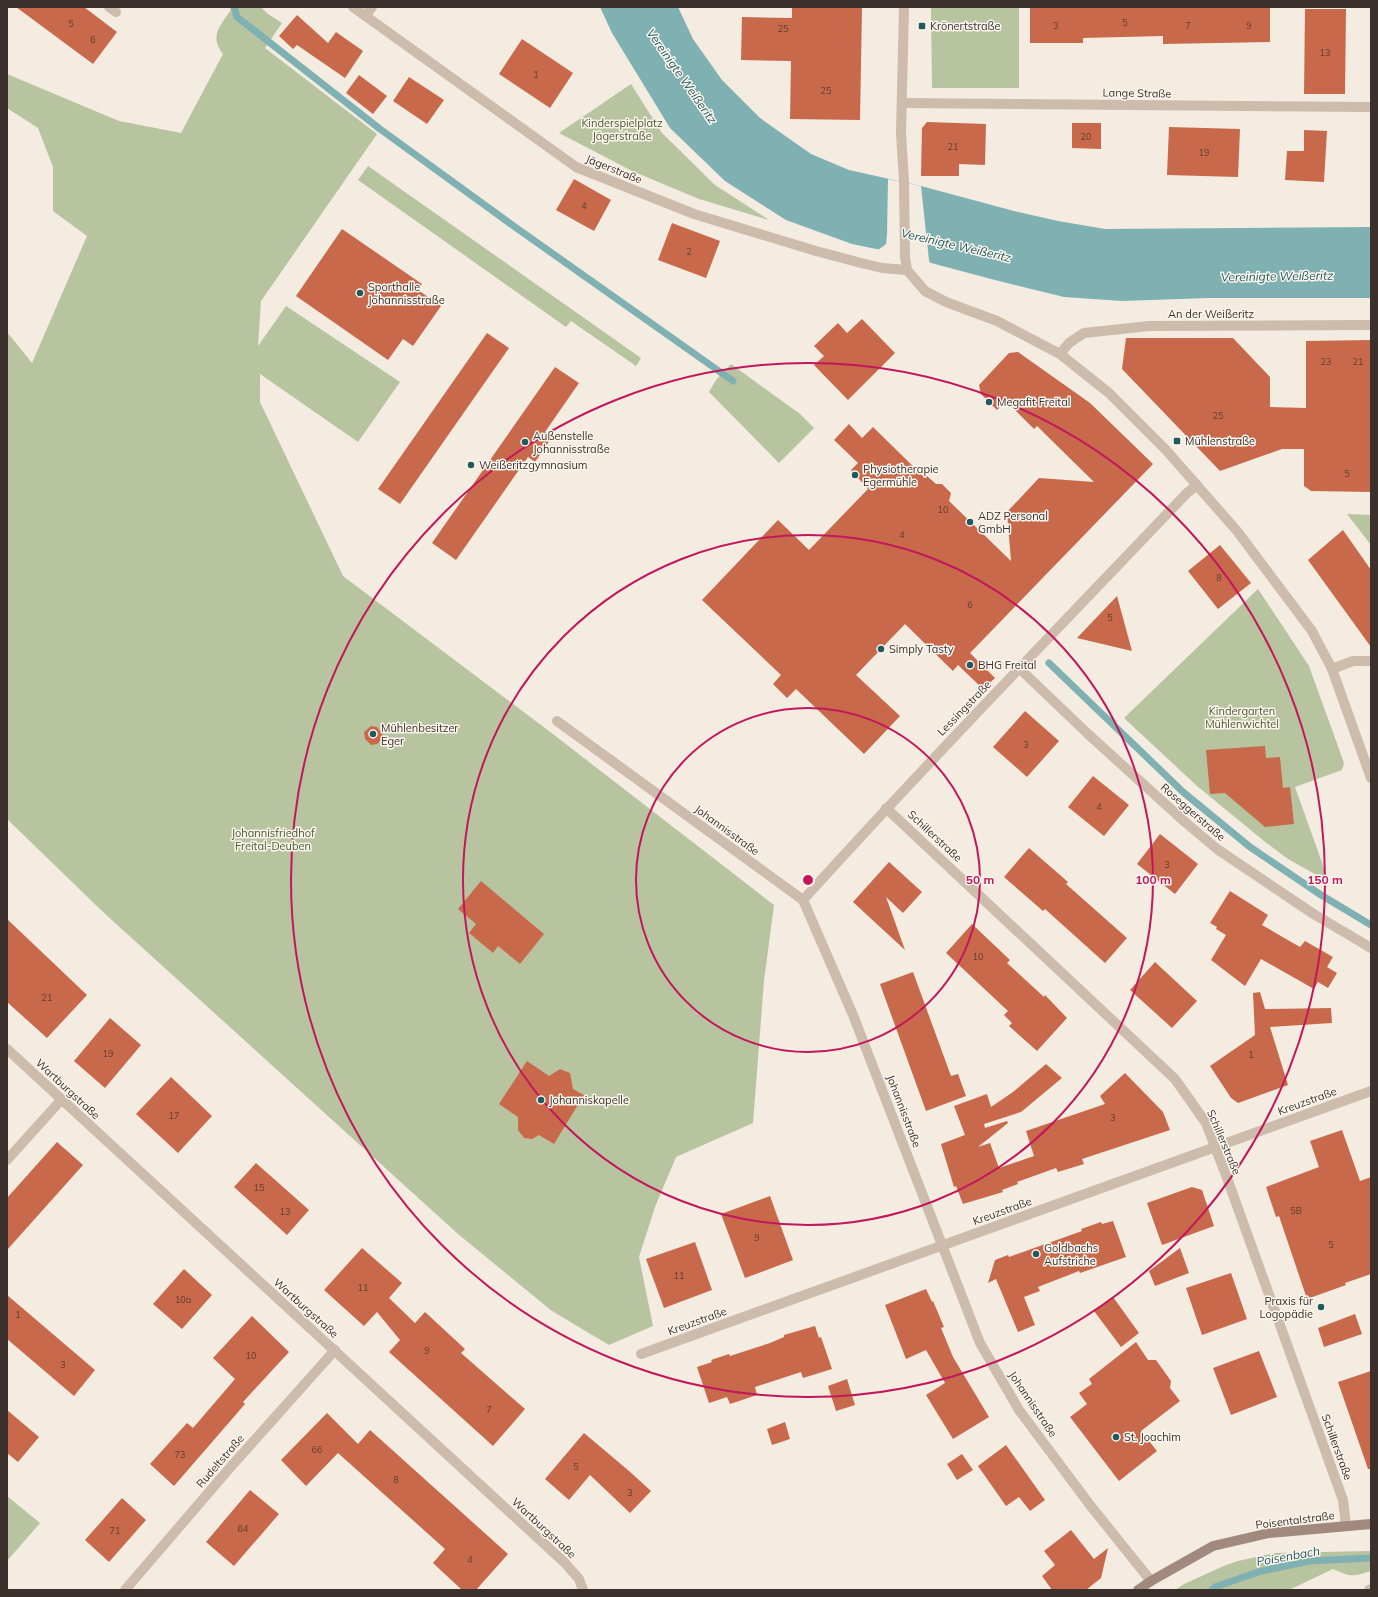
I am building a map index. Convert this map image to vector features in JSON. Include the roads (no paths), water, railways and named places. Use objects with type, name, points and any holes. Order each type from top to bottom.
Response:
[{"type":"main road","name":"Poisentalstraße","points":[[1138,1590],[1152,1580],[1213,1546],[1269,1533],[1371,1524]]},
{"type":"street","name":"Jägerstraße","points":[[352,7],[369,11],[576,167],[694,214],[861,263],[888,269],[907,270]]},
{"type":"street","points":[[904,7],[901,134],[907,270],[925,291],[946,302],[997,321],[1060,354],[1109,393],[1166,450],[1237,530],[1307,625],[1325,653],[1344,700],[1371,778]]},
{"type":"street","name":"Lange Straße","points":[[902,102],[1371,107]]},
{"type":"street","name":"An der Weißeritz","points":[[1060,354],[1070,343],[1084,333],[1142,327],[1371,324]]},
{"type":"street","name":"Lessingstraße","points":[[803,900],[886,808],[1197,484]]},
{"type":"street","points":[[1332,669],[1353,661],[1371,661]]},
{"type":"street","name":"Roseggerstraße","points":[[1019,668],[1105,749],[1217,849],[1312,914],[1371,948]]},
{"type":"street","name":"Johannisstraße","points":[[557,721],[803,900],[853,1015],[943,1244],[980,1343],[1019,1410],[1090,1505],[1152,1580]]},
{"type":"street","name":"Schillerstraße","points":[[886,808],[1175,1079],[1202,1116],[1343,1500],[1346,1526]]},
{"type":"street","name":"Wartburgstraße","points":[[7,1049],[565,1563],[579,1579],[583,1590]]},
{"type":"street","name":"Kreuzstraße","points":[[641,1354],[1371,1091]]},
{"type":"street","points":[[7,1160],[62,1099]]},
{"type":"street","name":"Rudeltstraße","points":[[125,1590],[228,1470],[335,1350]]},
{"type":"water","name":"Vereinigte Weißeritz","points":[[600,7],[678,7],[693,39],[722,80],[760,118],[811,154],[849,170],[921,186],[1014,211],[1058,221],[1105,229],[1371,227],[1371,298],[1209,298],[1122,301],[1064,297],[886,251],[852,244],[786,220],[725,181],[670,128],[612,33]]},
{"type":"waterway","points":[[234,7],[237,17],[380,129],[515,227],[733,381]]},
{"type":"waterway","points":[[1049,663],[1183,792],[1250,847],[1321,895],[1371,925]]},
{"type":"waterway","name":"Poisenbach","points":[[1212,1590],[1215,1587],[1258,1572],[1309,1561],[1371,1558]]},
{"type":"place","name":"Krönertstraße","points":[[922,26]]},
{"type":"place","name":"Sporthalle Johannisstraße","points":[[360,293]]},
{"type":"place","name":"Megafit Freital","points":[[989,402]]},
{"type":"place","name":"Mühlenstraße","points":[[1177,441]]},
{"type":"place","name":"Außenstelle Johannisstraße","points":[[525,442]]},
{"type":"place","name":"Weißeritzgymnasium","points":[[471,465]]},
{"type":"place","name":"Physiotherapie Egermühle","points":[[855,475]]},
{"type":"place","name":"ADZ Personal GmbH","points":[[970,522]]},
{"type":"place","name":"Simply Tasty","points":[[881,649]]},
{"type":"place","name":"BHG Freital","points":[[970,665]]},
{"type":"place","name":"Mühlenbesitzer Eger","points":[[373,734]]},
{"type":"place","name":"Johanniskapelle","points":[[541,1100]]},
{"type":"place","name":"Goldbachs Aufstriche","points":[[1036,1254]]},
{"type":"place","name":"Praxis für Logopädie","points":[[1321,1307]]},
{"type":"place","name":"St. Joachim","points":[[1116,1437]]},
{"type":"park label","name":"Kinderspielplatz Jägerstraße","points":[[622,129]]},
{"type":"park label","name":"Kindergarten Mühlenwichtel","points":[[1242,717]]},
{"type":"park label","name":"Johannisfriedhof Freital-Deuben","points":[[273,839]]}]
